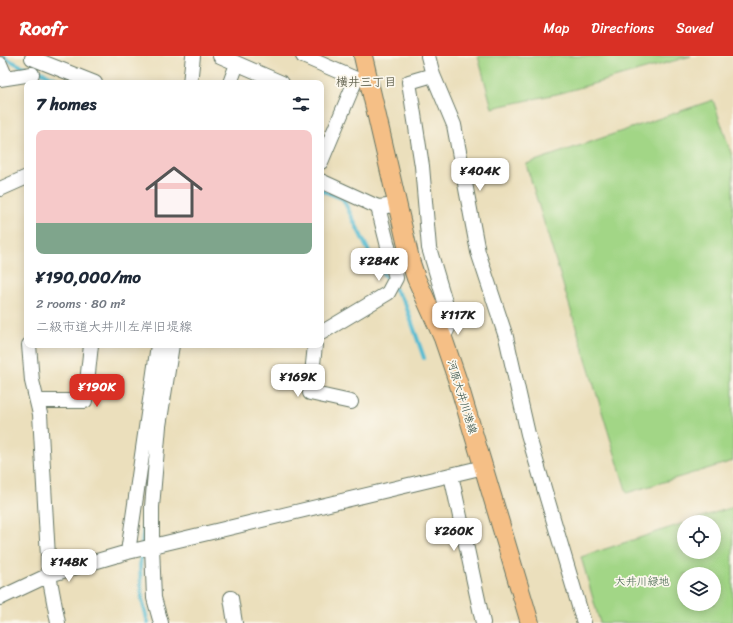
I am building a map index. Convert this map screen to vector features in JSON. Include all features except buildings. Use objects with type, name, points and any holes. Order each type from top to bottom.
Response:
[{"type":"main road","name":"河原大井川港線","points":[[363,56],[411,263],[416,278],[443,338],[458,382],[530,623]]},
{"type":"street","points":[[190,80],[193,56]]},
{"type":"street","points":[[220,56],[275,80]]},
{"type":"street","points":[[303,56],[356,79],[324,155]]},
{"type":"street","points":[[428,56],[433,75],[454,126],[478,252],[506,338],[528,434],[584,623]]},
{"type":"street","points":[[0,64],[3,79],[32,79],[32,57],[87,80]]},
{"type":"street","points":[[231,80],[237,64]]},
{"type":"street","points":[[433,75],[409,82],[422,166],[429,248],[451,322],[443,338]]},
{"type":"street","points":[[0,189],[24,178]]},
{"type":"street","points":[[324,181],[378,207],[398,206]]},
{"type":"street","points":[[324,331],[388,293],[396,278],[378,207]]},
{"type":"street","points":[[29,348],[32,381],[40,414],[48,575],[58,623]]},
{"type":"street","points":[[37,401],[85,401],[91,348]]},
{"type":"street","points":[[130,551],[141,460],[158,348]]},
{"type":"street","points":[[161,623],[154,598],[152,507],[159,426],[172,348]]},
{"type":"street","points":[[316,348],[310,393],[351,402]]},
{"type":"street","points":[[141,460],[156,461]]},
{"type":"street","points":[[0,598],[48,575],[130,551],[484,467]]},
{"type":"street","points":[[451,475],[483,623]]},
{"type":"street","points":[[232,598],[235,623]]},
{"type":"green space","points":[[478,56],[691,56],[561,93],[492,108]]},
{"type":"green space","points":[[713,100],[733,159],[733,461],[627,493],[526,164]]},
{"type":"green space","name":"大井川緑地","points":[[733,507],[733,623],[600,623],[581,557],[677,525],[677,559],[721,559],[721,515],[708,515]]},
{"type":"waterway","points":[[3,56],[21,66],[39,71],[59,80]]},
{"type":"waterway","points":[[324,191],[343,199],[371,256],[405,303],[424,358]]},
{"type":"waterway","points":[[142,546],[146,500]]},
{"type":"waterway","points":[[141,552],[140,568],[142,600],[148,623]]},
{"type":"district","name":"横井三丁目","points":[[366,82]]}]
